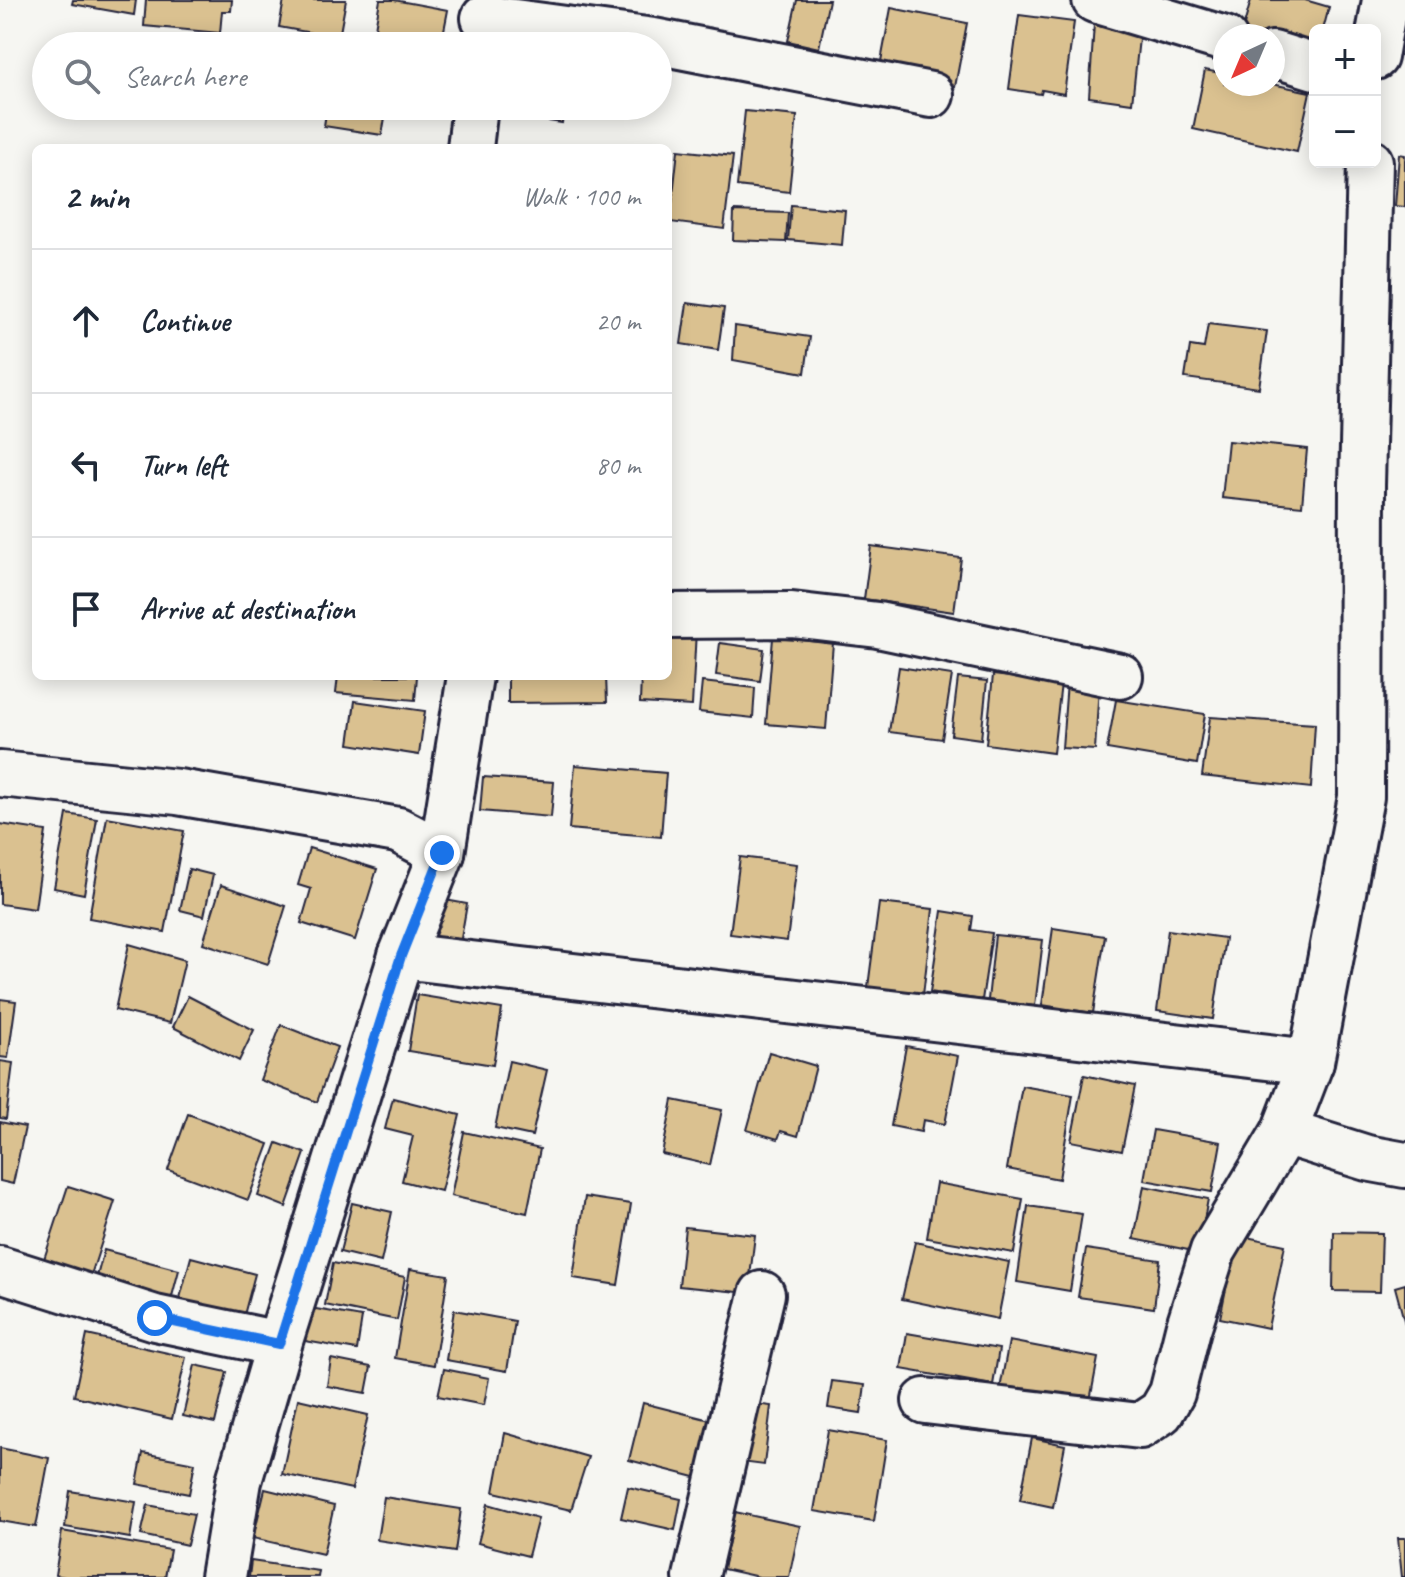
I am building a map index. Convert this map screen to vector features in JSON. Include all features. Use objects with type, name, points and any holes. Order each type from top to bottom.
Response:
[{"type":"street","points":[[1095,0],[1213,35]]},
{"type":"street","points":[[1381,24],[1385,0]]},
{"type":"street","points":[[484,21],[578,32]]},
{"type":"street","points":[[672,45],[931,95]]},
{"type":"street","points":[[1285,58],[1309,65]]},
{"type":"street","points":[[470,144],[473,120]]},
{"type":"street","points":[[925,1401],[1140,1426],[1161,1412],[1172,1393],[1213,1251],[1284,1132],[1311,1062],[1361,797],[1362,486],[1370,168]]},
{"type":"street","points":[[672,616],[792,615],[878,625],[1120,676]]},
{"type":"street","points":[[223,1577],[239,1481],[279,1344],[401,956],[442,853],[469,680]]},
{"type":"street","points":[[0,774],[178,792],[398,830],[442,853]]},
{"type":"street","points":[[401,956],[1311,1062]]},
{"type":"street","points":[[1284,1132],[1367,1158],[1405,1165]]},
{"type":"street","points":[[0,1269],[155,1318],[279,1344]]},
{"type":"street","points":[[696,1577],[762,1294]]},
{"type":"building","points":[[73,0],[136,0],[134,15],[72,4]]},
{"type":"building","points":[[146,0],[232,0],[231,11],[222,11],[220,32],[144,26]]},
{"type":"building","points":[[284,0],[346,0],[340,32],[306,32],[279,27]]},
{"type":"building","points":[[380,0],[448,10],[444,32],[374,32]]},
{"type":"building","points":[[797,0],[829,0],[819,48],[788,41]]},
{"type":"building","points":[[1251,0],[1305,0],[1329,7],[1325,24],[1309,24],[1309,55],[1285,42],[1285,24],[1244,24]]},
{"type":"building","points":[[891,8],[967,23],[955,87],[879,72]]},
{"type":"building","points":[[1019,15],[1074,22],[1064,94],[1009,89]]},
{"type":"building","points":[[1094,24],[1140,29],[1132,103],[1089,97]]},
{"type":"building","points":[[1205,70],[1213,72],[1213,96],[1285,96],[1285,87],[1309,92],[1297,152],[1193,129]]},
{"type":"building","points":[[745,111],[797,116],[789,192],[737,186]]},
{"type":"building","points":[[325,120],[385,120],[382,135],[324,126]]},
{"type":"building","points":[[678,150],[733,156],[724,229],[672,222]]},
{"type":"building","points":[[1399,154],[1405,155],[1405,207],[1395,206]]},
{"type":"building","points":[[791,205],[845,210],[842,245],[788,240]]},
{"type":"building","points":[[734,211],[788,213],[786,242],[733,240]]},
{"type":"building","points":[[687,303],[724,308],[718,350],[681,344]]},
{"type":"building","points":[[1208,324],[1267,331],[1259,388],[1185,378],[1190,346],[1204,348]]},
{"type":"building","points":[[735,326],[810,337],[805,373],[733,360]]},
{"type":"building","points":[[1228,441],[1307,449],[1302,506],[1222,498]]},
{"type":"building","points":[[871,546],[961,558],[954,612],[864,599]]},
{"type":"building","points":[[672,628],[696,630],[692,706],[640,703],[641,680],[672,680]]},
{"type":"building","points":[[773,638],[833,643],[826,729],[766,724]]},
{"type":"building","points":[[720,643],[764,649],[760,681],[716,675]]},
{"type":"building","points":[[899,667],[952,675],[942,739],[889,732]]},
{"type":"building","points":[[993,675],[1061,683],[1053,753],[986,744]]},
{"type":"building","points":[[958,678],[987,681],[981,739],[951,735]]},
{"type":"building","points":[[338,680],[417,680],[415,700],[336,693]]},
{"type":"building","points":[[508,680],[606,680],[607,702],[508,703]]},
{"type":"building","points":[[702,682],[755,688],[753,718],[699,712]]},
{"type":"building","points":[[1067,682],[1099,685],[1095,750],[1062,748]]},
{"type":"building","points":[[1116,700],[1205,714],[1197,764],[1107,749]]},
{"type":"building","points":[[355,701],[425,711],[419,755],[349,744]]},
{"type":"building","points":[[1210,717],[1315,724],[1311,788],[1202,776]]},
{"type":"building","points":[[575,765],[666,773],[661,837],[569,829]]},
{"type":"building","points":[[483,777],[554,782],[551,817],[480,811]]},
{"type":"building","points":[[67,814],[97,819],[84,894],[54,888]]},
{"type":"building","points":[[107,817],[184,831],[165,932],[89,918]]},
{"type":"building","points":[[0,824],[46,831],[35,909],[0,904]]},
{"type":"building","points":[[309,848],[377,869],[355,940],[301,923],[311,889],[298,885]]},
{"type":"building","points":[[740,857],[797,864],[787,941],[730,934]]},
{"type":"building","points":[[189,869],[213,875],[204,916],[180,910]]},
{"type":"building","points":[[221,885],[286,906],[268,964],[203,943]]},
{"type":"building","points":[[440,899],[467,904],[459,950],[433,945]]},
{"type":"building","points":[[879,903],[933,909],[923,995],[868,987]]},
{"type":"building","points":[[942,911],[973,916],[971,930],[992,933],[982,1000],[930,992]]},
{"type":"building","points":[[1053,928],[1105,936],[1093,1013],[1042,1005]]},
{"type":"building","points":[[1168,930],[1225,938],[1213,1019],[1157,1011]]},
{"type":"building","points":[[995,935],[1043,940],[1035,1006],[988,1000]]},
{"type":"building","points":[[129,944],[185,960],[170,1023],[115,1010]]},
{"type":"building","points":[[417,995],[502,1009],[493,1065],[408,1051]]},
{"type":"building","points":[[188,996],[254,1030],[239,1061],[173,1027]]},
{"type":"building","points":[[0,999],[16,1001],[8,1058],[0,1057]]},
{"type":"building","points":[[281,1025],[337,1047],[317,1102],[260,1080]]},
{"type":"building","points":[[906,1046],[958,1056],[945,1124],[923,1120],[921,1132],[891,1126]]},
{"type":"building","points":[[769,1052],[816,1066],[798,1136],[781,1131],[778,1139],[747,1130]]},
{"type":"building","points":[[0,1061],[13,1063],[6,1119],[0,1118]]},
{"type":"building","points":[[509,1061],[547,1070],[532,1136],[495,1128]]},
{"type":"building","points":[[1084,1075],[1135,1086],[1122,1151],[1071,1141]]},
{"type":"building","points":[[1022,1086],[1073,1095],[1059,1179],[1007,1169]]},
{"type":"building","points":[[393,1098],[460,1115],[441,1191],[402,1181],[413,1136],[385,1129]]},
{"type":"building","points":[[673,1100],[722,1110],[710,1165],[662,1154]]},
{"type":"building","points":[[188,1114],[269,1144],[248,1200],[168,1170]]},
{"type":"building","points":[[0,1122],[25,1127],[13,1184],[0,1181]]},
{"type":"building","points":[[1153,1130],[1221,1142],[1212,1192],[1144,1180]]},
{"type":"building","points":[[464,1132],[540,1149],[527,1213],[451,1196]]},
{"type":"building","points":[[277,1143],[305,1153],[286,1207],[258,1196]]},
{"type":"building","points":[[936,1183],[1023,1199],[1014,1253],[927,1238]]},
{"type":"building","points":[[68,1186],[115,1201],[91,1275],[44,1259]]},
{"type":"building","points":[[1144,1186],[1208,1199],[1198,1252],[1134,1239]]},
{"type":"building","points":[[585,1197],[631,1204],[618,1285],[573,1278]]},
{"type":"building","points":[[352,1203],[392,1212],[381,1262],[340,1252]]},
{"type":"building","points":[[1028,1206],[1082,1214],[1070,1291],[1017,1282]]},
{"type":"building","points":[[685,1227],[755,1235],[748,1293],[679,1286]]},
{"type":"building","points":[[1334,1232],[1382,1233],[1380,1292],[1333,1291]]},
{"type":"building","points":[[1237,1235],[1285,1245],[1268,1328],[1220,1318]]},
{"type":"building","points":[[915,1242],[1009,1262],[998,1319],[902,1299]]},
{"type":"building","points":[[1086,1249],[1160,1260],[1154,1308],[1078,1297]]},
{"type":"building","points":[[104,1250],[179,1270],[170,1304],[95,1284]]},
{"type":"building","points":[[191,1257],[255,1274],[240,1330],[176,1313]]},
{"type":"building","points":[[333,1263],[405,1277],[397,1320],[325,1305]]},
{"type":"building","points":[[410,1269],[448,1275],[434,1365],[395,1358]]},
{"type":"building","points":[[1405,1284],[1405,1324],[1395,1287]]},
{"type":"building","points":[[310,1308],[362,1317],[357,1350],[305,1341]]},
{"type":"building","points":[[454,1310],[515,1321],[507,1371],[446,1360]]},
{"type":"building","points":[[907,1333],[999,1349],[993,1385],[901,1369]]},
{"type":"building","points":[[87,1335],[186,1357],[172,1419],[74,1396]]},
{"type":"building","points":[[1009,1341],[1098,1358],[1089,1406],[1000,1389]]},
{"type":"building","points":[[331,1359],[371,1367],[366,1393],[327,1386]]},
{"type":"building","points":[[195,1365],[227,1372],[215,1423],[183,1416]]},
{"type":"building","points":[[444,1369],[489,1378],[484,1405],[438,1396]]},
{"type":"building","points":[[832,1381],[865,1385],[861,1413],[828,1408]]},
{"type":"building","points":[[298,1399],[368,1415],[352,1489],[282,1474]]},
{"type":"building","points":[[740,1402],[771,1406],[764,1465],[733,1461]]},
{"type":"building","points":[[643,1403],[710,1420],[703,1446],[714,1449],[706,1480],[629,1460]]},
{"type":"building","points":[[828,1430],[887,1440],[874,1521],[814,1511]]},
{"type":"building","points":[[505,1433],[588,1457],[571,1510],[494,1492]]},
{"type":"building","points":[[1032,1438],[1065,1445],[1053,1507],[1020,1500]]},
{"type":"building","points":[[0,1448],[49,1458],[36,1527],[0,1521]]},
{"type":"building","points":[[143,1453],[195,1463],[189,1494],[137,1484]]},
{"type":"building","points":[[628,1487],[681,1499],[675,1530],[621,1518]]},
{"type":"building","points":[[265,1489],[334,1506],[323,1554],[253,1538]]},
{"type":"building","points":[[70,1491],[136,1502],[130,1538],[65,1527]]},
{"type":"building","points":[[384,1497],[461,1509],[455,1552],[377,1540]]},
{"type":"building","points":[[488,1504],[538,1518],[528,1556],[478,1543]]},
{"type":"building","points":[[148,1505],[194,1514],[187,1545],[141,1535]]},
{"type":"building","points":[[735,1512],[800,1526],[789,1577],[759,1577],[723,1569]]},
{"type":"building","points":[[62,1531],[170,1550],[165,1577],[55,1575]]},
{"type":"building","points":[[1398,1538],[1405,1538],[1405,1577],[1402,1577]]},
{"type":"building","points":[[251,1561],[319,1571],[318,1577],[249,1577]]},
{"type":"route","points":[[155,1318],[279,1344],[401,956],[442,853]]}]
